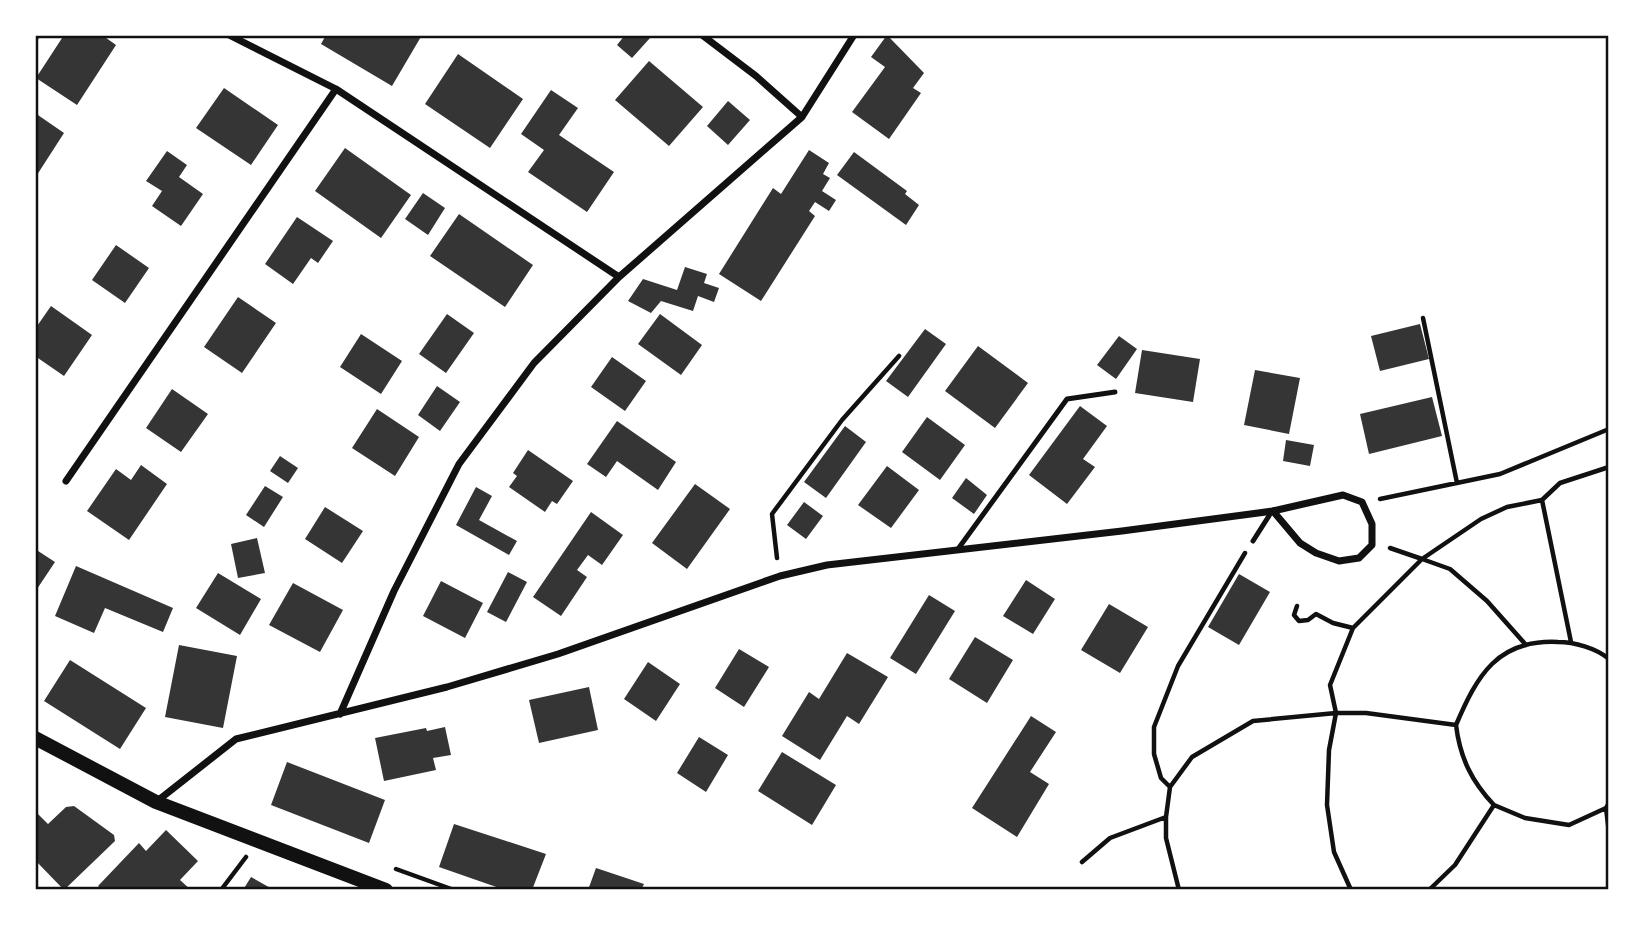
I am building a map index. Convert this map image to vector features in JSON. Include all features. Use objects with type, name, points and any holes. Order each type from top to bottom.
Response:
[{"type":"main road","points":[[35,738],[156,802],[386,890]]},
{"type":"street","points":[[229,35],[336,89],[619,277]]},
{"type":"street","points":[[702,35],[756,76],[802,117]]},
{"type":"street","points":[[340,714],[394,591],[460,464],[534,363],[619,277],[802,117],[854,35]]},
{"type":"street","points":[[66,481],[336,89]]},
{"type":"street","points":[[156,802],[236,739],[447,687],[558,654],[780,576],[827,565],[1273,511],[1343,495],[1362,502],[1373,524],[1372,545],[1359,558],[1339,561],[1316,553],[1300,543],[1273,511]]},
{"type":"lane","points":[[958,549],[1067,399],[1115,392]]},
{"type":"lane","points":[[1252,541],[1273,511]]},
{"type":"path","points":[[1423,317],[1457,483]]},
{"type":"path","points":[[780,576],[772,514],[842,420],[899,356]]},
{"type":"path","points":[[1362,502],[1500,474],[1609,429]]},
{"type":"path","points":[[1351,890],[1334,852],[1326,805],[1329,750],[1336,713],[1330,685],[1353,628],[1422,559],[1481,519],[1507,507],[1542,500],[1560,483],[1609,467]]},
{"type":"path","points":[[1542,500],[1571,642]]},
{"type":"path","points":[[1170,787],[1161,778],[1154,754],[1154,727],[1178,666],[1252,541]]},
{"type":"path","points":[[1404,552],[1450,569],[1487,601],[1526,645]]},
{"type":"path","points":[[1297,606],[1294,615],[1300,621],[1308,620],[1316,614],[1333,623],[1353,628]]},
{"type":"path","points":[[1609,658],[1571,642],[1539,641],[1510,650],[1492,664],[1474,685],[1456,725],[1459,746],[1467,769],[1479,789],[1494,805],[1525,818],[1569,825],[1608,806],[1609,833]]},
{"type":"path","points":[[1179,890],[1166,838],[1166,817],[1170,787],[1192,757],[1253,721],[1336,713],[1366,713],[1456,725]]},
{"type":"path","points":[[1429,890],[1455,865],[1494,805]]},
{"type":"path","points":[[1082,862],[1110,838],[1166,817]]},
{"type":"path","points":[[222,890],[258,842]]},
{"type":"building","points":[[64,35],[102,35],[116,45],[77,105],[36,78]]},
{"type":"building","points":[[326,35],[422,35],[392,86],[321,44]]},
{"type":"building","points":[[625,35],[647,35],[650,38],[632,58],[617,45]]},
{"type":"building","points":[[887,35],[924,73],[913,88],[921,93],[889,139],[852,112],[885,67],[871,57]]},
{"type":"building","points":[[458,54],[523,99],[490,148],[425,104]]},
{"type":"building","points":[[649,61],[703,107],[669,146],[615,100]]},
{"type":"building","points":[[224,88],[278,125],[251,165],[196,128]]},
{"type":"building","points":[[551,90],[578,108],[559,135],[614,172],[587,212],[528,172],[544,150],[521,134]]},
{"type":"building","points":[[728,101],[750,120],[728,145],[707,126]]},
{"type":"building","points":[[35,113],[64,133],[35,178]]},
{"type":"building","points":[[345,148],[411,195],[381,238],[315,191]]},
{"type":"building","points":[[809,150],[829,163],[823,174],[830,178],[822,191],[836,200],[829,211],[815,202],[809,211],[815,216],[761,301],[719,274],[773,188],[781,194]]},
{"type":"building","points":[[167,151],[187,165],[179,177],[203,194],[181,226],[152,206],[162,191],[146,181]]},
{"type":"building","points":[[854,152],[907,191],[905,194],[919,205],[906,225],[837,175]]},
{"type":"building","points":[[423,193],[445,208],[428,235],[405,219]]},
{"type":"building","points":[[459,214],[533,265],[505,307],[430,256]]},
{"type":"building","points":[[297,217],[333,241],[318,263],[311,258],[293,284],[265,264]]},
{"type":"building","points":[[116,245],[149,268],[125,303],[92,280]]},
{"type":"building","points":[[685,267],[707,274],[704,283],[719,288],[714,302],[698,296],[693,311],[661,301],[651,313],[628,301],[643,279],[677,290]]},
{"type":"building","points":[[238,297],[276,323],[242,373],[204,347]]},
{"type":"building","points":[[51,306],[92,335],[64,376],[35,356],[35,329]]},
{"type":"building","points":[[447,314],[474,333],[446,373],[419,354]]},
{"type":"building","points":[[660,314],[702,345],[681,375],[638,344]]},
{"type":"building","points":[[1420,324],[1429,359],[1380,371],[1371,336]]},
{"type":"building","points":[[925,329],[946,344],[908,397],[886,381]]},
{"type":"building","points":[[361,334],[402,361],[381,394],[340,367]]},
{"type":"building","points":[[1119,336],[1137,349],[1116,379],[1097,365]]},
{"type":"building","points":[[978,346],[1028,383],[995,428],[945,391]]},
{"type":"building","points":[[1142,350],[1200,359],[1193,402],[1135,393]]},
{"type":"building","points":[[612,357],[646,381],[625,411],[591,387]]},
{"type":"building","points":[[1255,370],[1300,378],[1289,434],[1244,425]]},
{"type":"building","points":[[437,386],[460,402],[440,431],[418,415]]},
{"type":"building","points":[[172,389],[208,414],[181,452],[146,428]]},
{"type":"building","points":[[1432,397],[1442,436],[1369,454],[1360,414]]},
{"type":"building","points":[[1080,406],[1107,426],[1083,459],[1095,467],[1067,504],[1029,475]]},
{"type":"building","points":[[377,409],[419,437],[395,476],[352,448]]},
{"type":"building","points":[[927,417],[965,445],[940,480],[902,452]]},
{"type":"building","points":[[617,421],[676,462],[658,490],[617,461],[606,477],[587,464]]},
{"type":"building","points":[[845,426],[866,442],[826,498],[804,482]]},
{"type":"building","points":[[1286,440],[1314,445],[1310,466],[1283,461]]},
{"type":"building","points":[[528,450],[573,481],[557,504],[552,501],[545,512],[509,487],[517,476],[513,473]]},
{"type":"building","points":[[280,456],[298,468],[288,483],[270,471]]},
{"type":"building","points":[[141,465],[167,484],[129,540],[87,511],[116,469],[131,480]]},
{"type":"building","points":[[887,466],[919,490],[891,528],[858,505]]},
{"type":"building","points":[[966,478],[987,495],[974,514],[952,498]]},
{"type":"building","points":[[695,484],[730,509],[687,569],[652,543]]},
{"type":"building","points":[[265,486],[283,497],[264,527],[246,515]]},
{"type":"building","points":[[476,487],[492,496],[479,520],[517,541],[509,555],[456,525]]},
{"type":"building","points":[[804,502],[823,516],[806,539],[787,525]]},
{"type":"building","points":[[325,507],[363,531],[342,563],[305,539]]},
{"type":"building","points":[[591,512],[623,535],[602,565],[588,555],[577,570],[587,577],[561,616],[533,597]]},
{"type":"building","points":[[257,538],[265,573],[238,578],[231,544]]},
{"type":"building","points":[[35,549],[55,562],[35,592]]},
{"type":"building","points":[[76,566],[173,608],[163,632],[105,608],[94,633],[55,616]]},
{"type":"building","points":[[508,572],[527,582],[506,622],[487,612]]},
{"type":"building","points":[[218,573],[261,599],[240,635],[196,608]]},
{"type":"building","points":[[1239,574],[1270,592],[1239,645],[1208,627]]},
{"type":"building","points":[[1026,580],[1055,599],[1033,634],[1003,616]]},
{"type":"building","points":[[441,581],[483,603],[465,638],[423,616]]},
{"type":"building","points":[[293,583],[343,610],[320,652],[269,625]]},
{"type":"building","points":[[929,595],[955,611],[916,674],[890,658]]},
{"type":"building","points":[[1109,604],[1148,627],[1120,673],[1081,650]]},
{"type":"building","points":[[975,637],[1013,660],[987,703],[949,679]]},
{"type":"building","points":[[179,645],[237,656],[223,728],[165,717]]},
{"type":"building","points":[[739,649],[769,667],[744,707],[715,688]]},
{"type":"building","points":[[847,653],[888,677],[859,724],[847,716],[820,760],[782,736],[809,692],[819,699]]},
{"type":"building","points":[[70,660],[146,708],[120,749],[44,701]]},
{"type":"building","points":[[648,662],[680,684],[656,721],[624,699]]},
{"type":"building","points":[[589,687],[598,730],[539,743],[529,700]]},
{"type":"building","points":[[1031,716],[1056,732],[1030,772],[1049,784],[1017,837],[972,808]]},
{"type":"building","points":[[445,727],[451,755],[433,758],[436,770],[384,781],[375,738]]},
{"type":"building","points":[[699,737],[728,755],[706,792],[677,773]]},
{"type":"building","points":[[782,752],[836,785],[812,825],[758,791]]},
{"type":"building","points":[[287,762],[385,800],[369,843],[271,805]]},
{"type":"building","points":[[74,806],[114,835],[115,841],[64,890],[35,860],[35,811],[48,824],[66,807]]},
{"type":"building","points":[[454,824],[546,854],[532,890],[505,890],[439,867]]},
{"type":"building","points":[[166,830],[198,861],[180,880],[191,890],[102,890],[98,886],[139,843],[146,851]]},
{"type":"building","points":[[596,868],[644,884],[641,890],[588,890]]},
{"type":"building","points":[[251,877],[274,890],[243,890]]}]
